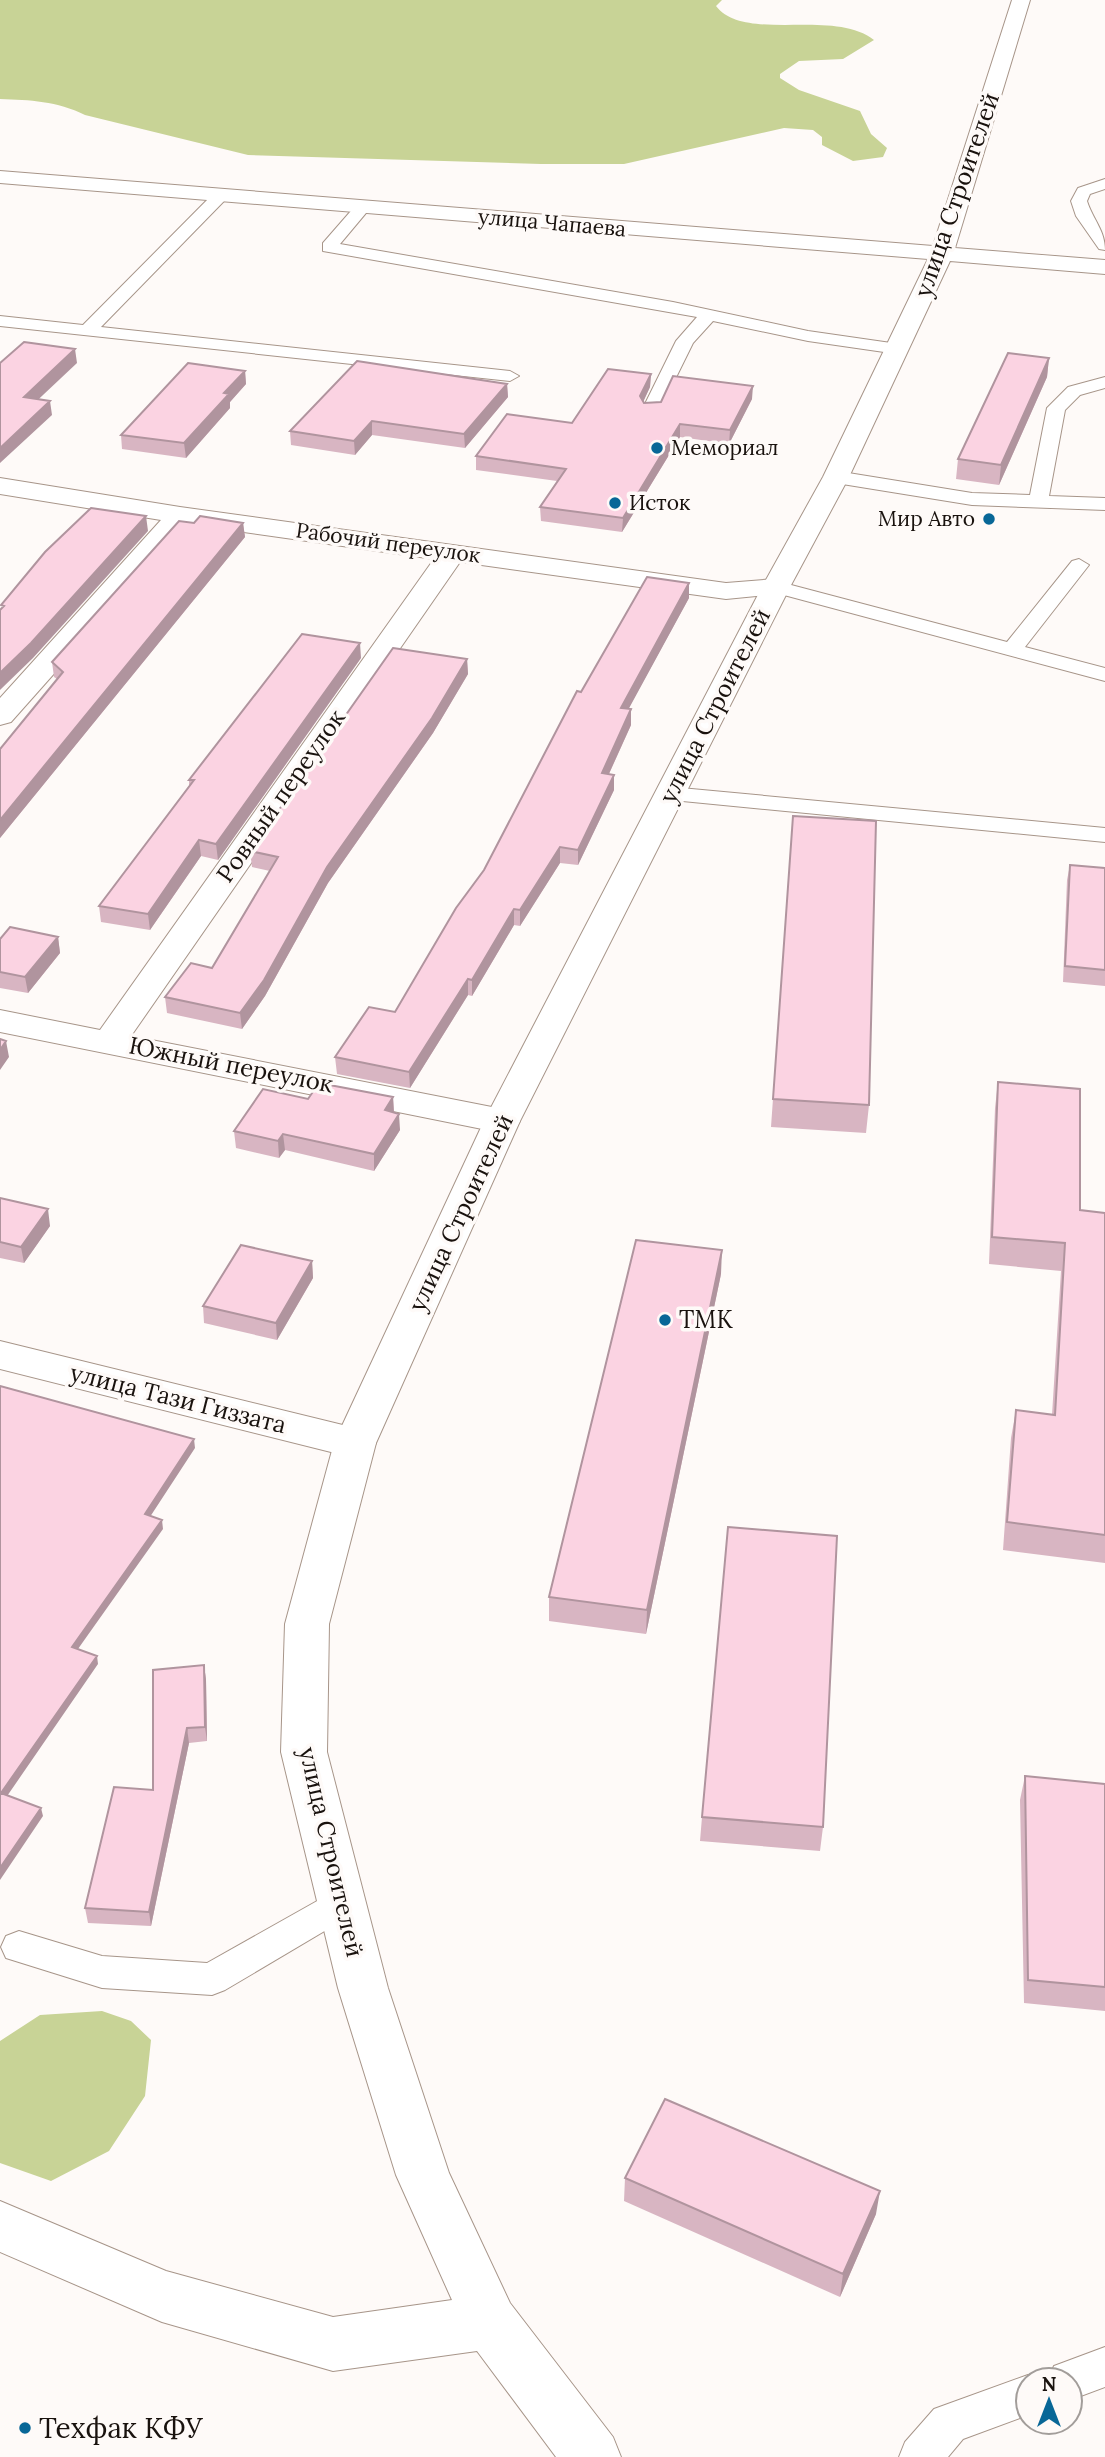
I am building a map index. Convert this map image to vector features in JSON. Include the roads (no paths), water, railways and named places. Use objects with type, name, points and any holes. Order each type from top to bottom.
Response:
[{"type":"street","name":"улица Строителей","points":[[592,2457],[490,2322],[423,2175],[363,1988],[304,1752],[307,1625],[355,1443],[502,1121],[776,587],[836,477],[942,254],[1021,0]]},
{"type":"street","name":"улица Чапаева","points":[[0,177],[1105,267]]},
{"type":"street","name":"Рабочий переулок","points":[[0,486],[180,515],[726,591],[776,587]]},
{"type":"street","points":[[0,716],[180,515]]},
{"type":"street","name":"Ровный переулок","points":[[110,1041],[453,552]]},
{"type":"street","name":"Южный переулок","points":[[0,1021],[502,1121]]},
{"type":"street","name":"улица Тази Гиззата","points":[[0,1355],[355,1443]]},
{"type":"street","points":[[0,2226],[162,2296],[333,2344],[490,2322]]},
{"type":"lane","points":[[1105,184],[1084,191],[1079,201],[1083,216],[1105,245]]},
{"type":"lane","points":[[86,332],[221,195]]},
{"type":"lane","points":[[363,207],[330,247],[709,315],[808,336],[898,349]]},
{"type":"lane","points":[[651,410],[685,341],[709,315]]},
{"type":"lane","points":[[0,321],[510,376]]},
{"type":"lane","points":[[1038,502],[1056,408],[1074,391],[1105,382]]},
{"type":"lane","points":[[836,477],[972,499],[1105,505]]},
{"type":"lane","points":[[1012,650],[1079,565]]},
{"type":"lane","points":[[776,587],[1105,675]]},
{"type":"lane","points":[[670,794],[1105,835]]},
{"type":"lane","points":[[19,1947],[102,1972],[212,1979],[342,1902]]},
{"type":"lane","points":[[1084,2375],[1105,2367]]},
{"type":"lane","points":[[920,2457],[949,2424],[1014,2400]]},
{"type":"place","name":"Мемориал","points":[[657,448]]},
{"type":"place","name":"Исток","points":[[615,503]]},
{"type":"place","name":"Мир Авто","points":[[989,519]]},
{"type":"place","name":"ТМК","points":[[665,1320]]},
{"type":"place","name":"Техфак КФУ","points":[[25,2428]]}]
